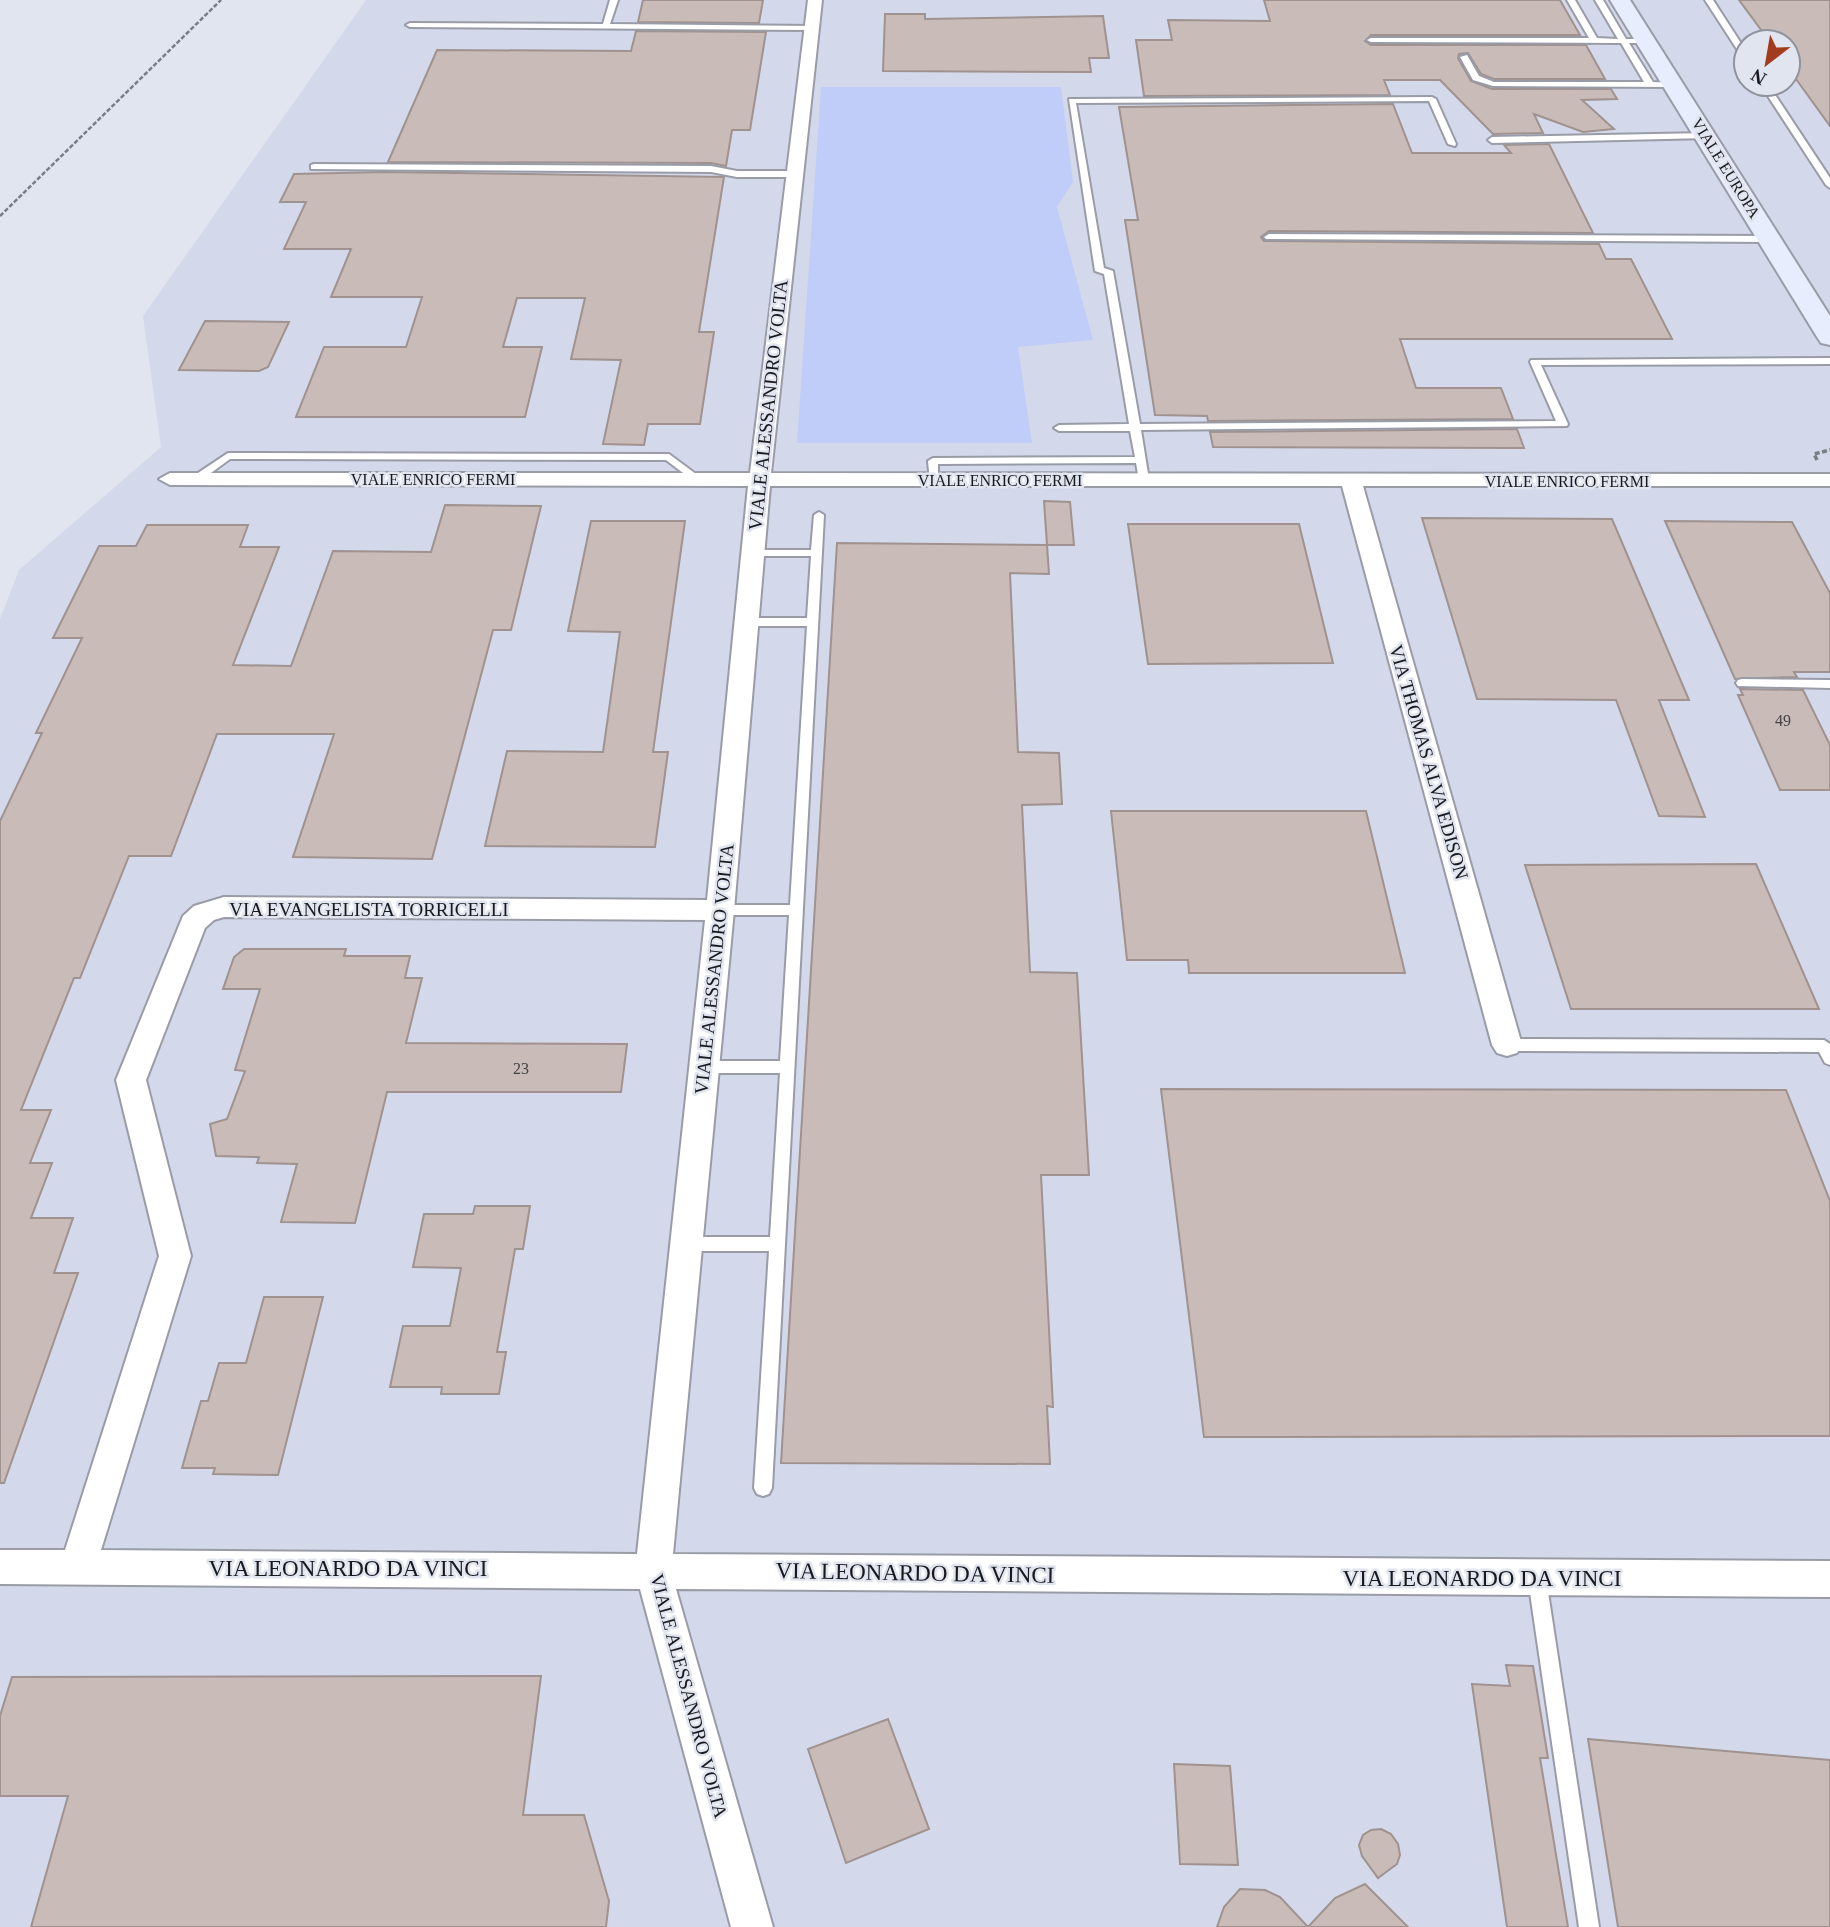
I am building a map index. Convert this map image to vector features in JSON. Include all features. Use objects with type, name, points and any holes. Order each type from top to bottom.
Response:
[{"type":"main road","name":"VIALE EUROPA","points":[[1620,0],[1634,40],[1662,85],[1706,136],[1830,337]]},
{"type":"main road","name":"VIALE EUROPA","points":[[1639,0],[1830,298]]},
{"type":"street","name":"VIALE ALESSANDRO VOLTA","points":[[752,1927],[653,1570],[720,910],[759,480],[816,0]]},
{"type":"street","name":"VIALE ENRICO FERMI","points":[[170,479],[934,480],[1142,470],[1351,480],[1830,480]]},
{"type":"street","name":"VIA THOMAS ALVA EDISON","points":[[1351,480],[1507,1045]]},
{"type":"street","name":"VIA EVANGELISTA TORRICELLI","points":[[78,1566],[175,1256],[131,1080],[193,923],[204,913],[224,907],[720,910]]},
{"type":"street","name":"VIA LEONARDO DA VINCI","points":[[0,1567],[1830,1578]]},
{"type":"lane","points":[[606,26],[614,0]]},
{"type":"lane","points":[[1571,0],[1592,37]]},
{"type":"lane","points":[[1599,0],[1634,40]]},
{"type":"lane","points":[[1709,0],[1732,35]]},
{"type":"lane","points":[[410,25],[812,28]]},
{"type":"lane","points":[[1434,33],[1634,40]]},
{"type":"lane","points":[[1371,40],[1592,37]]},
{"type":"lane","points":[[1437,45],[1634,40]]},
{"type":"lane","points":[[1464,57],[1476,78],[1493,84],[1662,85]]},
{"type":"lane","points":[[1773,98],[1830,185]]},
{"type":"lane","points":[[1142,470],[1108,271],[1100,271],[1072,102],[1432,99],[1452,144]]},
{"type":"lane","points":[[1492,140],[1706,136]]},
{"type":"lane","points":[[314,167],[711,169],[737,174],[795,174]]},
{"type":"lane","points":[[1269,237],[1770,239]]},
{"type":"lane","points":[[1059,428],[1563,424],[1535,362],[1830,361]]},
{"type":"lane","points":[[763,1488],[819,515]]},
{"type":"lane","points":[[752,553],[817,553]]},
{"type":"lane","points":[[746,622],[813,622]]},
{"type":"lane","points":[[1742,683],[1830,684]]},
{"type":"lane","points":[[720,910],[797,910]]},
{"type":"lane","points":[[1507,1045],[1824,1046],[1830,1059]]},
{"type":"lane","points":[[704,1068],[788,1068]]},
{"type":"lane","points":[[686,1244],[778,1244]]},
{"type":"lane","points":[[1537,1578],[1589,1927]]},
{"type":"path","points":[[0,216],[221,0]]},
{"type":"shaded area","points":[[366,0],[1830,0],[1830,1927],[0,1927],[0,619],[19,570],[161,447],[143,316]]},
{"type":"shaded area","points":[[821,87],[1061,87],[1073,182],[1057,207],[1093,340],[1018,347],[1032,443],[797,443]]},
{"type":"building","points":[[643,0],[763,0],[759,23],[638,22]]},
{"type":"building","points":[[1264,0],[1560,0],[1580,35],[1371,35],[1365,41],[1371,45],[1586,45],[1605,79],[1494,79],[1481,74],[1468,53],[1459,54],[1458,58],[1471,81],[1492,89],[1611,89],[1617,99],[1582,100],[1614,129],[1583,132],[1534,114],[1543,133],[1493,134],[1440,80],[1384,80],[1390,95],[1144,96],[1136,40],[1172,40],[1168,20],[1270,21]]},
{"type":"building","points":[[1739,0],[1830,0],[1830,126],[1802,87],[1802,28],[1760,28]]},
{"type":"building","points":[[885,14],[925,14],[925,19],[1103,16],[1109,58],[1089,58],[1091,72],[883,71]]},
{"type":"building","points":[[636,31],[766,32],[750,130],[732,130],[726,166],[711,163],[388,162],[437,50],[631,51]]},
{"type":"building","points":[[1393,104],[1412,153],[1511,153],[1504,145],[1549,144],[1593,233],[1269,231],[1261,237],[1264,241],[1599,244],[1606,259],[1631,259],[1672,339],[1400,339],[1416,388],[1501,388],[1513,419],[1208,421],[1207,416],[1155,415],[1125,220],[1138,220],[1119,107]]},
{"type":"building","points":[[384,172],[724,177],[699,332],[714,332],[700,424],[648,424],[644,445],[603,444],[621,360],[571,359],[585,298],[517,298],[503,347],[542,347],[525,417],[296,417],[324,347],[406,347],[422,297],[331,297],[351,249],[284,249],[306,202],[280,202],[294,174]]},
{"type":"building","points":[[205,321],[289,322],[268,367],[259,371],[179,370]]},
{"type":"building","points":[[1517,429],[1524,448],[1213,447],[1210,432]]},
{"type":"building","points":[[1044,501],[1070,502],[1074,545],[1047,545]]},
{"type":"building","points":[[445,505],[541,506],[511,630],[493,630],[432,859],[293,857],[334,734],[217,734],[171,856],[129,856],[80,978],[74,978],[21,1110],[51,1110],[30,1163],[52,1163],[31,1218],[73,1218],[54,1273],[78,1273],[4,1483],[0,1483],[0,821],[42,733],[36,733],[82,638],[53,638],[99,546],[136,546],[147,525],[248,525],[240,547],[279,547],[233,665],[291,666],[333,551],[431,552]]},
{"type":"building","points":[[1422,518],[1612,519],[1689,700],[1659,700],[1705,817],[1659,816],[1616,700],[1477,699]]},
{"type":"building","points":[[591,521],[685,521],[653,752],[668,752],[655,847],[485,846],[507,751],[603,752],[620,632],[568,631]]},
{"type":"building","points":[[1665,521],[1792,522],[1830,593],[1830,672],[1794,672],[1797,677],[1735,679]]},
{"type":"building","points":[[1128,524],[1299,524],[1333,663],[1148,664]]},
{"type":"building","points":[[837,543],[1047,545],[1049,574],[1010,573],[1018,752],[1059,753],[1062,804],[1022,805],[1030,972],[1077,973],[1089,1175],[1041,1175],[1053,1407],[1047,1406],[1050,1464],[781,1463]]},
{"type":"building","points":[[1740,689],[1803,690],[1830,745],[1830,790],[1780,790],[1738,695],[1743,695]]},
{"type":"building","points":[[1111,811],[1366,811],[1405,973],[1189,973],[1188,960],[1127,960]]},
{"type":"building","points":[[1756,864],[1819,1009],[1571,1009],[1525,865]]},
{"type":"building","points":[[244,949],[346,949],[344,956],[410,956],[405,978],[422,978],[406,1043],[627,1044],[621,1092],[387,1092],[355,1223],[281,1222],[297,1164],[257,1163],[259,1157],[216,1156],[210,1124],[227,1119],[245,1071],[235,1070],[260,989],[223,989],[234,957]]},
{"type":"building","points":[[1161,1089],[1786,1090],[1830,1201],[1830,1436],[1204,1437]]},
{"type":"building","points":[[475,1206],[530,1206],[523,1249],[515,1249],[497,1352],[506,1352],[499,1394],[441,1394],[442,1387],[390,1387],[403,1326],[450,1326],[461,1268],[413,1267],[424,1214],[473,1214]]},
{"type":"building","points":[[264,1297],[323,1297],[278,1475],[213,1474],[215,1468],[182,1468],[201,1401],[208,1401],[219,1363],[246,1363]]},
{"type":"building","points":[[1506,1665],[1533,1666],[1548,1758],[1540,1758],[1568,1927],[1507,1927],[1472,1684],[1510,1686]]},
{"type":"building","points":[[541,1676],[523,1815],[584,1815],[609,1901],[606,1927],[31,1927],[68,1796],[0,1796],[0,1716],[12,1677]]},
{"type":"building","points":[[888,1719],[929,1829],[846,1863],[808,1749]]},
{"type":"building","points":[[1588,1739],[1830,1760],[1830,1927],[1618,1927]]},
{"type":"building","points":[[1174,1764],[1230,1766],[1238,1865],[1180,1864]]},
{"type":"building","points":[[1381,1829],[1391,1834],[1398,1844],[1400,1855],[1397,1864],[1378,1878],[1362,1856],[1359,1845],[1363,1835],[1371,1830]]},
{"type":"building","points":[[1365,1884],[1408,1927],[1308,1927],[1335,1898]]},
{"type":"building","points":[[1240,1889],[1265,1890],[1280,1897],[1308,1927],[1217,1927],[1224,1907]]}]
